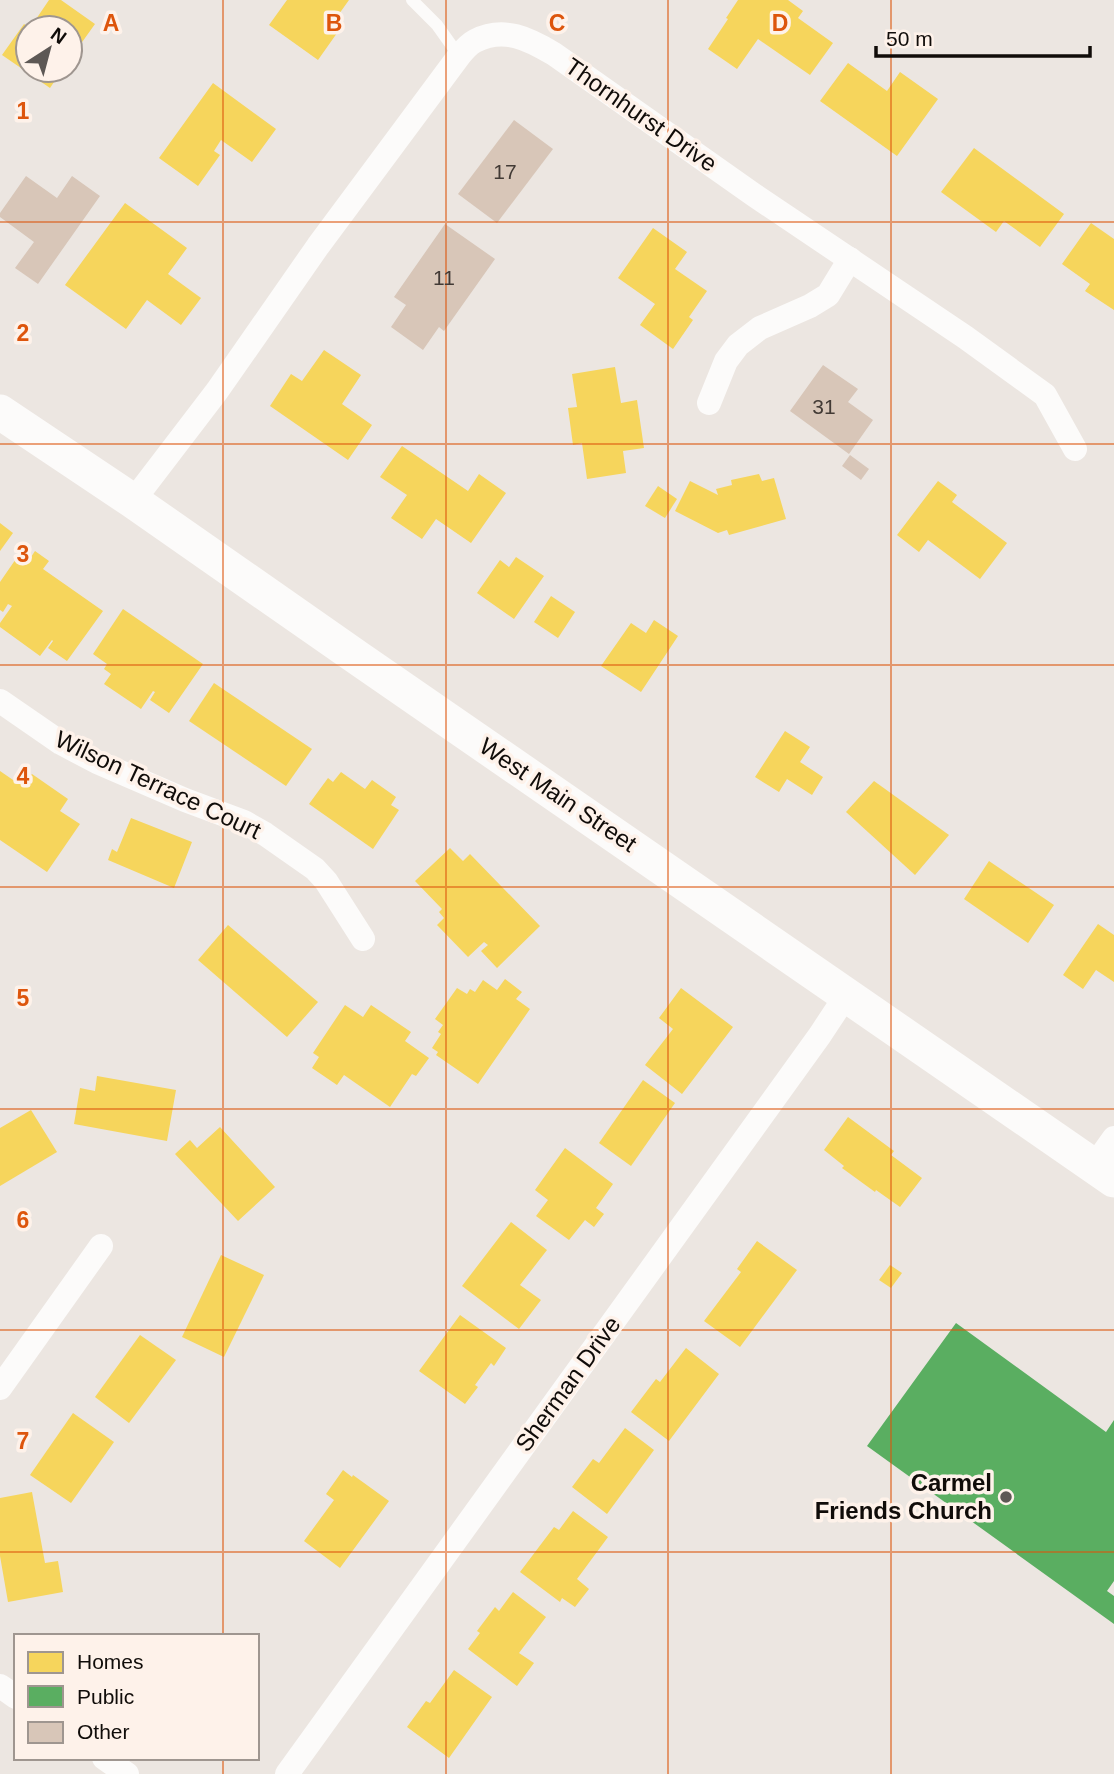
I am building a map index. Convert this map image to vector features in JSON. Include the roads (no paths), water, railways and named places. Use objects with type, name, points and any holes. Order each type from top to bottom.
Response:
[{"type":"main road","name":"West Main Street","points":[[0,412],[133,500],[1104,1173]]},
{"type":"street","name":"Thornhurst Drive","points":[[133,500],[218,391],[318,246],[458,56],[473,41],[491,35],[517,35],[554,54],[754,195],[965,337],[1045,395],[1075,449]]},
{"type":"street","points":[[709,403],[726,360],[738,345],[760,328],[828,295],[850,259]]},
{"type":"street","name":"Wilson Terrace Court","points":[[0,701],[61,743],[97,762],[244,822],[265,834],[314,869],[326,881],[363,939]]},
{"type":"street","name":"Sherman Drive","points":[[287,1774],[847,994]]},
{"type":"street","points":[[1104,1173],[1114,1138]]},
{"type":"street","points":[[0,1388],[101,1246]]},
{"type":"street","points":[[107,1760],[127,1774]]},
{"type":"lane","points":[[412,0],[437,25],[458,56]]},
{"type":"place","name":"Carmel Friends Church","points":[[1006,1497]]}]
